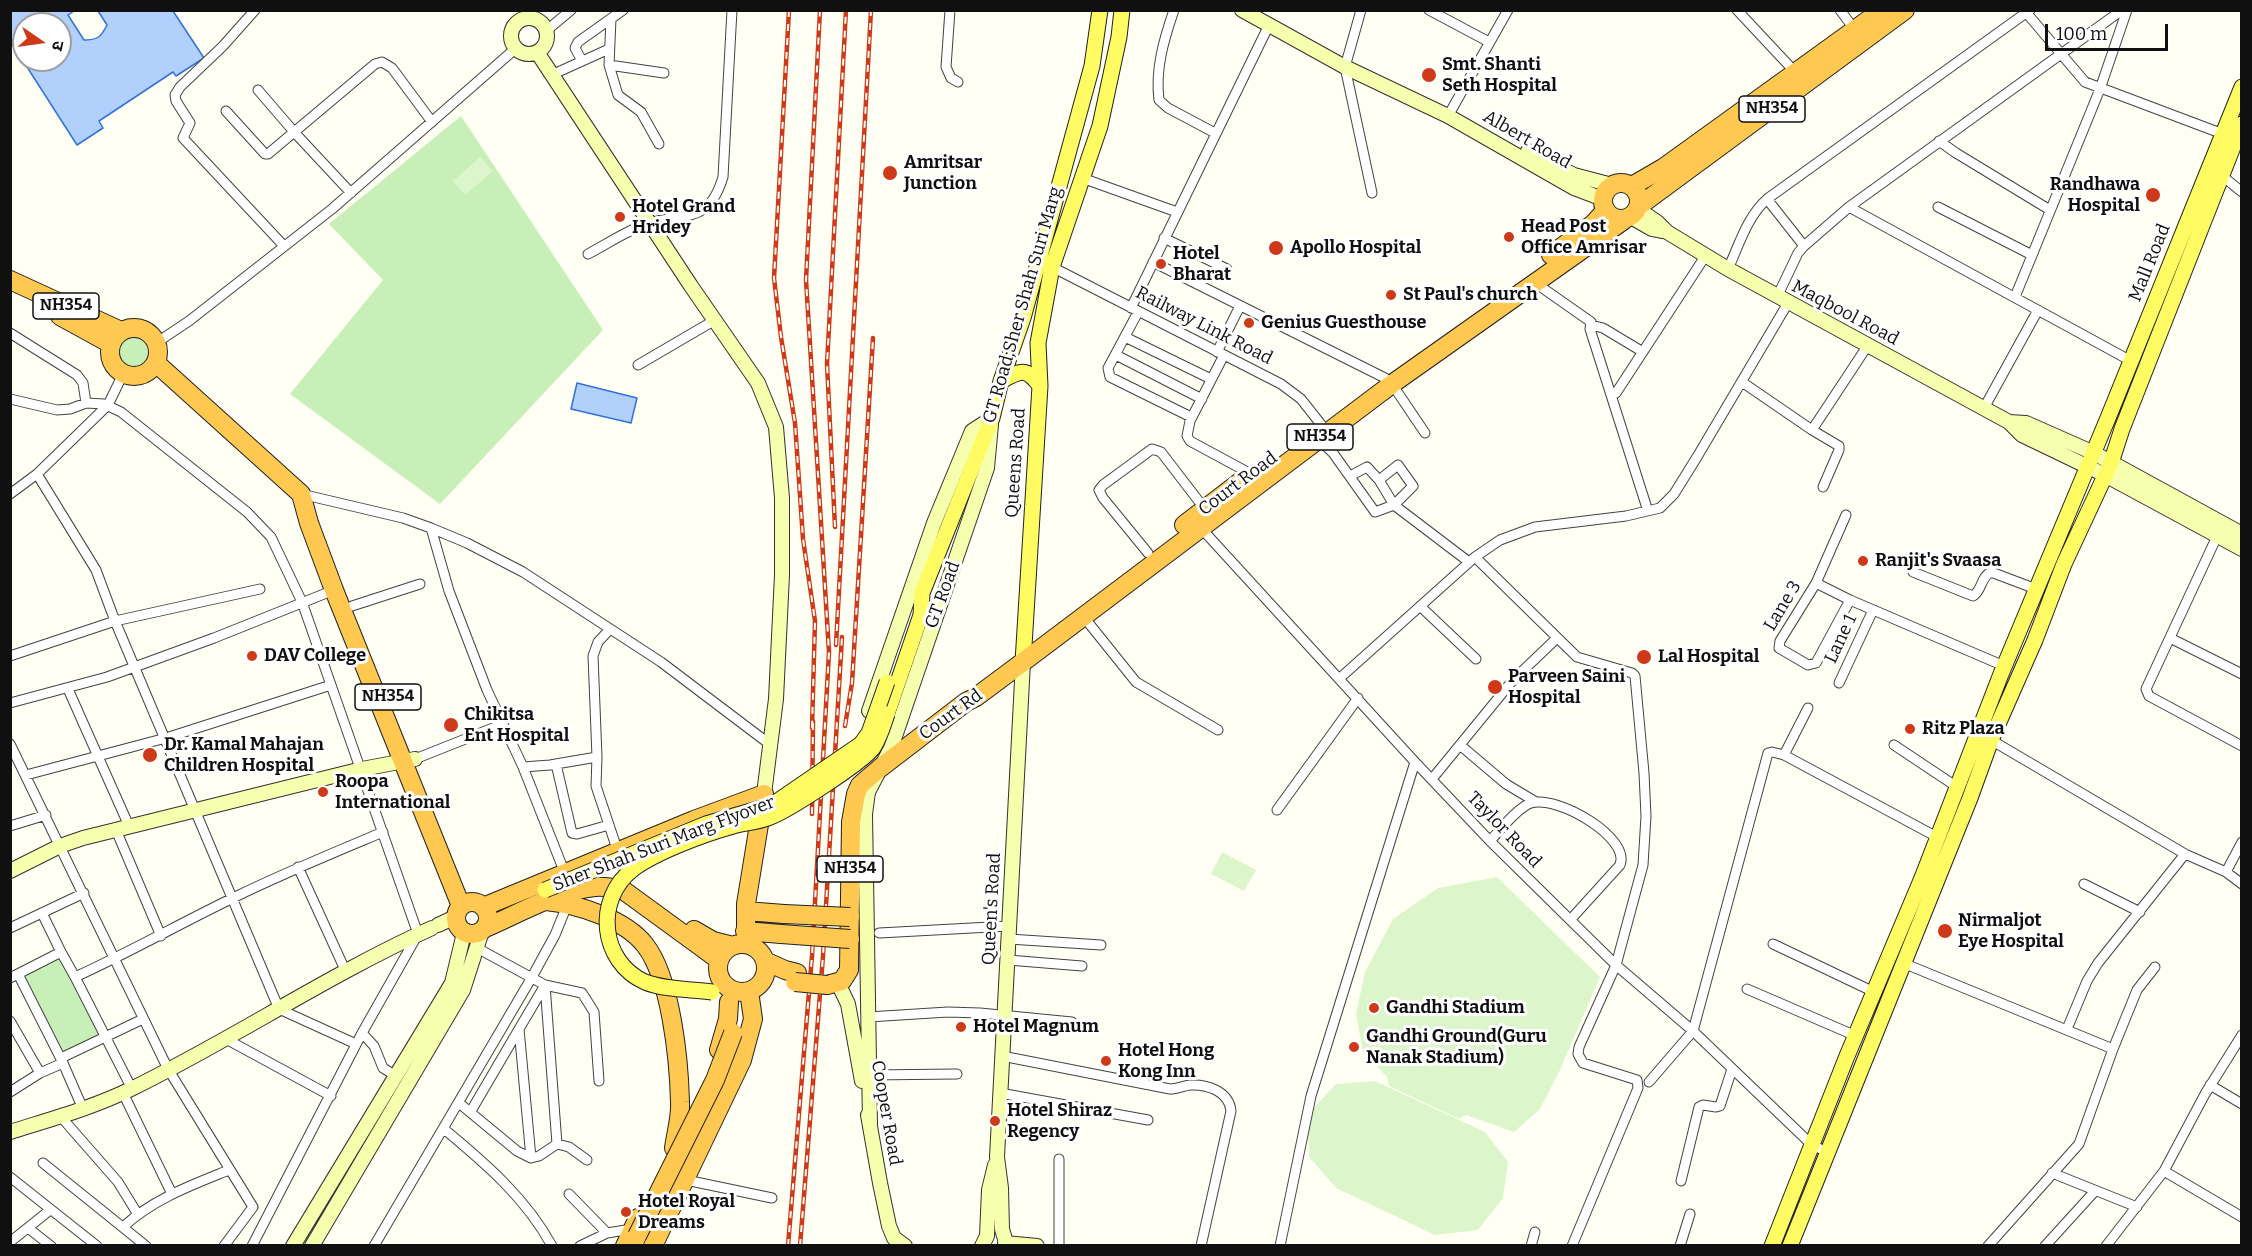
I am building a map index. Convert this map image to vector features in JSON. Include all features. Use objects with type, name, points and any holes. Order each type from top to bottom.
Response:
[{"type":"highway","name":"NH354","points":[[1632,186],[1663,168],[1882,10]]},
{"type":"highway","name":"NH354","points":[[1633,213],[1905,10]]},
{"type":"highway","points":[[1626,183],[1632,186],[1640,199],[1633,213],[1610,216],[1606,198],[1626,183]]},
{"type":"highway","name":"Court Road","points":[[1023,656],[1148,553],[1322,431],[1576,236],[1606,198]]},
{"type":"highway","name":"Court Road","points":[[1388,381],[1633,213]]},
{"type":"highway","name":"NH354","points":[[10,280],[116,338]]},
{"type":"highway","name":"NH354","points":[[10,291],[72,322],[116,338],[137,328],[145,331],[156,343]]},
{"type":"highway","points":[[116,338],[110,351],[113,365],[123,374],[142,375],[156,363],[158,350],[156,343]]},
{"type":"highway","name":"NH354","points":[[156,363],[273,466],[300,494],[319,519],[398,724],[409,760]]},
{"type":"highway","name":"Court Road","points":[[1023,656],[1083,616],[1251,474],[1322,431]]},
{"type":"highway","name":"NH354","points":[[300,494],[333,590],[409,760],[474,921]]},
{"type":"highway","name":"Court Rd","points":[[880,768],[966,702],[976,697],[1023,656]]},
{"type":"highway","name":"NH354","points":[[840,968],[850,917],[851,822],[856,794],[861,785],[880,768]]},
{"type":"highway","points":[[474,921],[565,873],[764,794],[741,941],[723,954],[719,960],[720,977],[724,984],[737,992],[840,968]]},
{"type":"highway","points":[[623,850],[630,884],[713,941],[741,941],[781,934],[840,968]]},
{"type":"highway","points":[[570,898],[594,887],[623,890],[719,960]]},
{"type":"highway","points":[[474,921],[546,896],[570,898],[626,929],[645,945],[661,976],[672,1023],[680,1102],[674,1148]]},
{"type":"highway","points":[[746,911],[850,917]]},
{"type":"highway","points":[[741,941],[756,948],[765,961],[796,978]]},
{"type":"highway","points":[[653,1245],[742,1060],[752,1028],[756,986],[765,975],[765,961]]},
{"type":"highway","points":[[632,1237],[718,1055],[728,1019],[729,1002]]},
{"type":"highway","points":[[644,1245],[723,1088],[736,1040],[734,1018],[729,1002]]},
{"type":"highway","points":[[624,1245],[632,1237],[753,1011]]},
{"type":"main road","name":"GT Road;Sher Shah Suri Marg","points":[[922,593],[992,418],[1001,381],[1023,318],[1092,66],[1100,10]]},
{"type":"main road","name":"GT Road;Sher Shah Suri Marg","points":[[1052,267],[1100,126],[1119,37],[1122,10]]},
{"type":"main road","name":"Albert Road","points":[[1242,10],[1450,113],[1574,188],[1606,198]]},
{"type":"main road","name":"Albert Road","points":[[1257,10],[1346,63]]},
{"type":"main road","points":[[543,42],[525,54],[515,49],[510,39],[519,15],[540,22],[551,76],[557,76],[649,223],[758,383],[776,427],[782,498],[782,564],[772,746],[764,794]]},
{"type":"main road","name":"Mall Road","points":[[1772,1245],[2004,666],[2091,460],[2241,87]]},
{"type":"main road","name":"Mall Road","points":[[1790,1245],[1970,798],[1991,740],[2035,640],[2064,564],[2108,469],[2241,124]]},
{"type":"main road","name":"Maqbool Road","points":[[1633,213],[1657,222],[1667,232],[1728,269],[2009,422],[2026,423],[2108,469]]},
{"type":"main road","name":"Queens Road","points":[[1023,656],[1040,386],[1038,343],[1052,267]]},
{"type":"main road","points":[[1023,318],[1041,322]]},
{"type":"main road","points":[[1001,381],[1016,373],[1025,372],[1032,375],[1040,386]]},
{"type":"main road","points":[[861,785],[866,720],[898,624],[934,524],[972,431],[992,418]]},
{"type":"main road","name":"GT Road","points":[[870,1124],[865,814],[868,792],[891,748],[987,468],[992,418]]},
{"type":"main road","points":[[2108,469],[2220,530],[2241,549]]},
{"type":"main road","points":[[2220,530],[2241,534]]},
{"type":"main road","name":"Sher Shah Suri Marg Flyover","points":[[546,896],[706,824],[772,805],[861,744],[869,733],[914,604],[922,593]]},
{"type":"main road","name":"Sher Shah Suri Marg Flyover","points":[[729,1002],[720,994],[712,992],[655,985],[634,976],[624,967],[612,949],[606,929],[607,914],[615,888],[631,871],[653,857],[712,833],[777,814],[850,768],[873,749],[881,733],[921,615],[922,593]]},
{"type":"main road","name":"Queen's Road","points":[[1006,1244],[1002,1228],[1001,1188],[997,1157],[1023,656]]},
{"type":"main road","points":[[10,871],[60,846],[123,828],[362,769],[409,760]]},
{"type":"main road","points":[[10,1132],[62,1118],[127,1091],[418,934],[435,927],[474,921]]},
{"type":"main road","points":[[293,1245],[452,983],[474,921]]},
{"type":"main road","points":[[312,1245],[463,990],[474,921]]},
{"type":"main road","name":"Cooper Road","points":[[840,968],[879,1183],[889,1226],[894,1238],[905,1245]]},
{"type":"main road","name":"Queen's Road","points":[[982,1245],[987,1236],[989,1190],[997,1157]]},
{"type":"main road","points":[[1006,1244],[1036,1245]]},
{"type":"street","points":[[255,10],[223,46],[180,87],[175,95],[176,101],[190,123],[183,138],[284,246]]},
{"type":"street","points":[[543,42],[571,10]]},
{"type":"street","points":[[582,61],[575,48],[576,44],[623,10]]},
{"type":"street","points":[[588,254],[649,223],[700,212],[711,204],[718,193],[723,177],[732,10]]},
{"type":"street","points":[[950,10],[946,67],[948,74],[958,82]]},
{"type":"street","points":[[1174,10],[1166,33],[1159,68],[1159,100],[1168,108],[1215,133]]},
{"type":"street","points":[[1361,10],[1346,63],[1372,193]]},
{"type":"street","points":[[1429,10],[1489,42]]},
{"type":"street","points":[[1450,113],[1508,10]]},
{"type":"street","points":[[1737,10],[1795,72]]},
{"type":"street","points":[[1840,10],[1855,30]]},
{"type":"street","points":[[1340,678],[1472,559],[1500,540],[1535,527],[1626,516],[1660,508],[1674,494],[1742,382],[1783,300],[1798,253],[1804,246],[1849,207],[2059,54],[2125,10]]},
{"type":"street","points":[[2015,297],[2100,89],[2125,10]]},
{"type":"street","points":[[1728,269],[1757,208],[2027,11],[2079,77],[2100,89],[2223,134]]},
{"type":"street","points":[[611,20],[609,65],[618,95],[641,112],[659,144]]},
{"type":"street","points":[[1190,421],[1187,415],[1110,377],[1108,368],[1125,337],[1164,238],[1269,25]]},
{"type":"street","points":[[156,343],[189,321],[351,193],[515,49]]},
{"type":"street","points":[[557,76],[609,49]]},
{"type":"street","points":[[226,111],[266,154],[295,134],[379,62],[392,68],[432,122]]},
{"type":"street","points":[[609,65],[664,73]]},
{"type":"street","points":[[258,90],[295,134],[351,193]]},
{"type":"street","points":[[1939,141],[2050,210]]},
{"type":"street","points":[[2221,176],[2241,192]]},
{"type":"street","points":[[1082,178],[1177,212]]},
{"type":"street","points":[[1767,200],[1804,246]]},
{"type":"street","points":[[1849,207],[2131,361]]},
{"type":"street","points":[[1938,207],[2032,255]]},
{"type":"street","points":[[1164,238],[1227,269]]},
{"type":"street","points":[[1616,393],[1706,255]]},
{"type":"street","points":[[1153,262],[1388,381],[1425,433]]},
{"type":"street","name":"Railway Link Road","points":[[1052,267],[1292,391],[1322,431],[1334,453],[1375,512],[1394,505]]},
{"type":"street","points":[[1534,282],[1589,320],[1646,505]]},
{"type":"street","points":[[1240,306],[1212,379],[1190,421],[1187,436],[1190,441],[1251,474]]},
{"type":"street","points":[[1984,408],[2038,310]]},
{"type":"street","points":[[638,364],[715,320]]},
{"type":"street","points":[[1591,325],[1603,328],[1642,352]]},
{"type":"street","points":[[11,334],[77,375],[83,383],[86,403]]},
{"type":"street","points":[[1125,337],[1212,379]]},
{"type":"street","points":[[1812,430],[1868,345]]},
{"type":"street","points":[[1116,355],[1202,399]]},
{"type":"street","points":[[10,494],[37,474],[108,405],[123,374]]},
{"type":"street","points":[[1742,382],[1840,448],[1823,487]]},
{"type":"street","points":[[10,399],[57,410],[70,409],[86,403],[108,405],[121,412],[261,525],[279,549],[302,602],[418,934],[356,1044],[252,1245]]},
{"type":"street","name":"Taylor Road","points":[[1148,553],[1100,494],[1099,488],[1155,449],[1161,452],[1200,517],[1415,762],[1490,841],[1616,965],[1693,1031],[1812,1145],[1827,1152]]},
{"type":"street","points":[[1379,480],[1398,465],[1413,486],[1394,505]]},
{"type":"street","points":[[1350,476],[1367,467],[1379,480],[1394,505],[1472,559],[1577,657],[1632,674],[1636,678],[1644,773],[1645,846],[1640,880],[1616,965],[1579,1047],[1578,1054],[1583,1063],[1636,1080],[1638,1088],[1572,1245]]},
{"type":"street","points":[[37,474],[96,570],[279,1009],[356,1044]]},
{"type":"street","points":[[300,494],[403,518],[432,528],[468,543],[523,572],[661,662],[772,746]]},
{"type":"street","name":"Lane 3","points":[[1846,515],[1816,583],[1779,646],[1782,652],[1808,665],[1818,660],[1850,600]]},
{"type":"street","points":[[374,1245],[532,977],[555,935],[570,898],[565,873],[523,767],[487,690],[449,591],[432,528]]},
{"type":"street","points":[[2220,530],[2148,685],[2147,694],[2241,746]]},
{"type":"street","points":[[1913,572],[1973,596],[1977,594],[1986,574],[1991,572],[2037,589]]},
{"type":"street","points":[[1816,583],[1850,600],[2004,666]]},
{"type":"street","points":[[352,606],[420,585]]},
{"type":"street","points":[[10,656],[116,621],[260,589]]},
{"type":"street","points":[[10,703],[68,689],[136,667],[333,590]]},
{"type":"street","points":[[1420,606],[1476,659]]},
{"type":"street","name":"Lane 1","points":[[1839,683],[1873,610]]},
{"type":"street","points":[[1083,616],[1136,682],[1218,730]]},
{"type":"street","points":[[610,629],[598,642],[593,657],[597,793],[609,825],[623,850]]},
{"type":"street","points":[[1432,779],[1513,680],[1557,638]]},
{"type":"street","points":[[2170,638],[2241,674]]},
{"type":"street","points":[[26,775],[166,738],[331,685]]},
{"type":"street","points":[[68,689],[99,757],[161,936]]},
{"type":"street","points":[[1277,810],[1358,698]]},
{"type":"street","points":[[1784,755],[1808,708]]},
{"type":"street","points":[[409,760],[503,724]]},
{"type":"street","points":[[1991,740],[2186,854],[2226,872],[2241,884]]},
{"type":"street","points":[[10,744],[168,1069],[229,1170],[265,1222]]},
{"type":"street","points":[[1460,745],[1506,784],[1536,802],[1582,814],[1621,850],[1620,866],[1571,919]]},
{"type":"street","points":[[1894,745],[1957,787]]},
{"type":"street","points":[[1649,1082],[1693,1031],[1766,757],[1772,752],[1784,755],[1937,837]]},
{"type":"street","points":[[523,767],[597,757]]},
{"type":"street","points":[[1280,1245],[1311,1096],[1415,762]]},
{"type":"street","points":[[556,764],[572,833],[577,834],[609,825]]},
{"type":"street","points":[[1490,841],[1524,806],[1536,802]]},
{"type":"street","points":[[10,826],[46,815]]},
{"type":"street","points":[[75,977],[116,959],[298,867],[383,832]]},
{"type":"street","points":[[2226,872],[2241,842]]},
{"type":"street","points":[[2067,1029],[2087,981],[2098,963],[2186,854]]},
{"type":"street","points":[[298,867],[346,972]]},
{"type":"street","points":[[2084,884],[2140,912]]},
{"type":"street","points":[[10,928],[84,894]]},
{"type":"street","points":[[42,913],[104,1037],[172,1194]]},
{"type":"street","points":[[474,921],[532,977],[545,985],[582,993],[594,1012],[599,1081]]},
{"type":"street","points":[[879,933],[1009,932],[1101,945]]},
{"type":"street","points":[[1773,944],[1874,992]]},
{"type":"street","points":[[61,952],[14,976],[62,1060],[82,1109]]},
{"type":"street","points":[[1008,960],[1082,966]]},
{"type":"street","points":[[1903,963],[2113,1049]]},
{"type":"street","points":[[1988,1245],[2079,1144],[2137,990],[2155,967]]},
{"type":"street","points":[[471,1111],[545,985]]},
{"type":"street","points":[[545,985],[557,1144]]},
{"type":"street","points":[[1747,989],[1856,1036]]},
{"type":"street","points":[[868,1017],[948,1012],[1072,1022]]},
{"type":"street","points":[[10,1092],[62,1060],[143,1019]]},
{"type":"street","points":[[10,1021],[40,1073]]},
{"type":"street","points":[[519,1029],[531,1158]]},
{"type":"street","points":[[362,1033],[374,1046],[383,1068],[396,1076]]},
{"type":"street","points":[[2106,1245],[2164,1171],[2210,1085],[2241,1035]]},
{"type":"street","points":[[226,1039],[331,1096]]},
{"type":"street","points":[[1002,1056],[1170,1089],[1194,1085],[1215,1089],[1225,1096],[1231,1111],[1201,1245]]},
{"type":"street","points":[[1681,1181],[1699,1107],[1703,1105],[1720,1106],[1732,1069]]},
{"type":"street","points":[[869,1075],[957,1074]]},
{"type":"street","points":[[2210,1085],[2241,1104]]},
{"type":"street","points":[[1000,1093],[1148,1120]]},
{"type":"street","points":[[459,1102],[517,1151],[531,1158],[539,1156],[557,1144],[569,1147],[587,1160]]},
{"type":"street","points":[[62,1118],[118,1182],[138,1214]]},
{"type":"street","points":[[444,1129],[494,1171],[535,1219],[552,1245]]},
{"type":"street","points":[[1059,1159],[1059,1245]]},
{"type":"street","points":[[43,1163],[146,1245]]},
{"type":"street","points":[[123,1227],[138,1214],[172,1194],[229,1170]]},
{"type":"street","points":[[2164,1171],[2241,1217]]},
{"type":"street","points":[[2052,1173],[2137,1207]]},
{"type":"street","points":[[10,1177],[97,1245]]},
{"type":"street","points":[[686,1180],[772,1198]]},
{"type":"street","points":[[2045,1245],[2095,1191]]},
{"type":"street","points":[[569,1194],[607,1233]]},
{"type":"street","points":[[224,1245],[253,1207]]},
{"type":"street","points":[[10,1242],[50,1210]]},
{"type":"street","points":[[1680,1245],[1690,1214]]},
{"type":"street","points":[[28,1228],[51,1245]]},
{"type":"street","points":[[580,1245],[607,1233],[632,1237],[662,1228]]},
{"type":"street","points":[[1531,1245],[1535,1232]]},
{"type":"green space","points":[[461,116],[603,330],[440,504],[290,394],[383,280],[329,224]]},
{"type":"green space","points":[[480,157],[493,171],[465,195],[453,181]]},
{"type":"green space","points":[[128,335],[143,337],[151,348],[149,363],[136,371],[122,367],[115,355],[118,343]]},
{"type":"green space","points":[[1222,852],[1256,870],[1244,891],[1211,874]]},
{"type":"green space","points":[[1497,877],[1600,977],[1559,1072],[1540,1109],[1514,1132],[1466,1115],[1459,1119],[1389,1086],[1387,1077],[1363,1052],[1356,1014],[1365,972],[1393,919],[1438,888]]},
{"type":"green space","points":[[61,957],[101,1036],[61,1056],[22,977]]},
{"type":"green space","points":[[1375,1081],[1485,1132],[1508,1162],[1503,1198],[1478,1230],[1435,1235],[1336,1188],[1310,1158],[1306,1116],[1336,1084]]},
{"type":"water","points":[[11,11],[74,11],[12,12],[12,44]]},
{"type":"water","points":[[98,11],[173,11],[204,58],[176,76],[173,72],[99,121],[103,128],[77,145],[30,72],[72,72],[72,21],[84,40],[98,37],[107,25]]},
{"type":"water","points":[[577,383],[637,398],[631,423],[571,409]]},
{"type":"railway","points":[[789,10],[774,278],[795,423],[803,539],[815,621],[812,728]]},
{"type":"railway","points":[[788,1246],[812,956],[829,652],[806,280],[820,10]]},
{"type":"railway","points":[[835,527],[827,364],[846,10]]},
{"type":"railway","points":[[836,645],[871,10]]},
{"type":"railway","points":[[845,726],[852,683],[873,338]]},
{"type":"railway","points":[[800,1246],[823,956],[842,637]]},
{"type":"railway","points":[[812,814],[813,721]]},
{"type":"place","name":"Smt. Shanti Seth Hospital","points":[[1429,75]]},
{"type":"place","name":"Amritsar Junction","points":[[890,173]]},
{"type":"place","name":"Randhawa Hospital","points":[[2153,195]]},
{"type":"place","name":"Hotel Grand Hridey","points":[[620,217]]},
{"type":"place","name":"Head Post Office Amrisar","points":[[1509,237]]},
{"type":"place","name":"Apollo Hospital","points":[[1276,248]]},
{"type":"place","name":"Hotel Bharat","points":[[1161,264]]},
{"type":"place","name":"St Paul's church","points":[[1391,295]]},
{"type":"place","name":"Genius Guesthouse","points":[[1249,323]]},
{"type":"place","name":"Ranjit's Svaasa","points":[[1863,561]]},
{"type":"place","name":"DAV College","points":[[252,656]]},
{"type":"place","name":"Lal Hospital","points":[[1644,657]]},
{"type":"place","name":"Parveen Saini Hospital","points":[[1495,687]]},
{"type":"place","name":"Chikitsa Ent Hospital","points":[[451,725]]},
{"type":"place","name":"Ritz Plaza","points":[[1910,729]]},
{"type":"place","name":"Dr. Kamal Mahajan Children Hospital","points":[[150,755]]},
{"type":"place","name":"Roopa International","points":[[323,792]]},
{"type":"place","name":"Nirmaljot Eye Hospital","points":[[1945,931]]},
{"type":"place","name":"Gandhi Stadium","points":[[1374,1008]]},
{"type":"place","name":"Hotel Magnum","points":[[961,1027]]},
{"type":"place","name":"Gandhi Ground(Guru Nanak Stadium)","points":[[1354,1047]]},
{"type":"place","name":"Hotel Hong Kong Inn","points":[[1106,1061]]},
{"type":"place","name":"Hotel Shiraz Regency","points":[[995,1121]]},
{"type":"place","name":"Hotel Royal Dreams","points":[[626,1212]]}]
